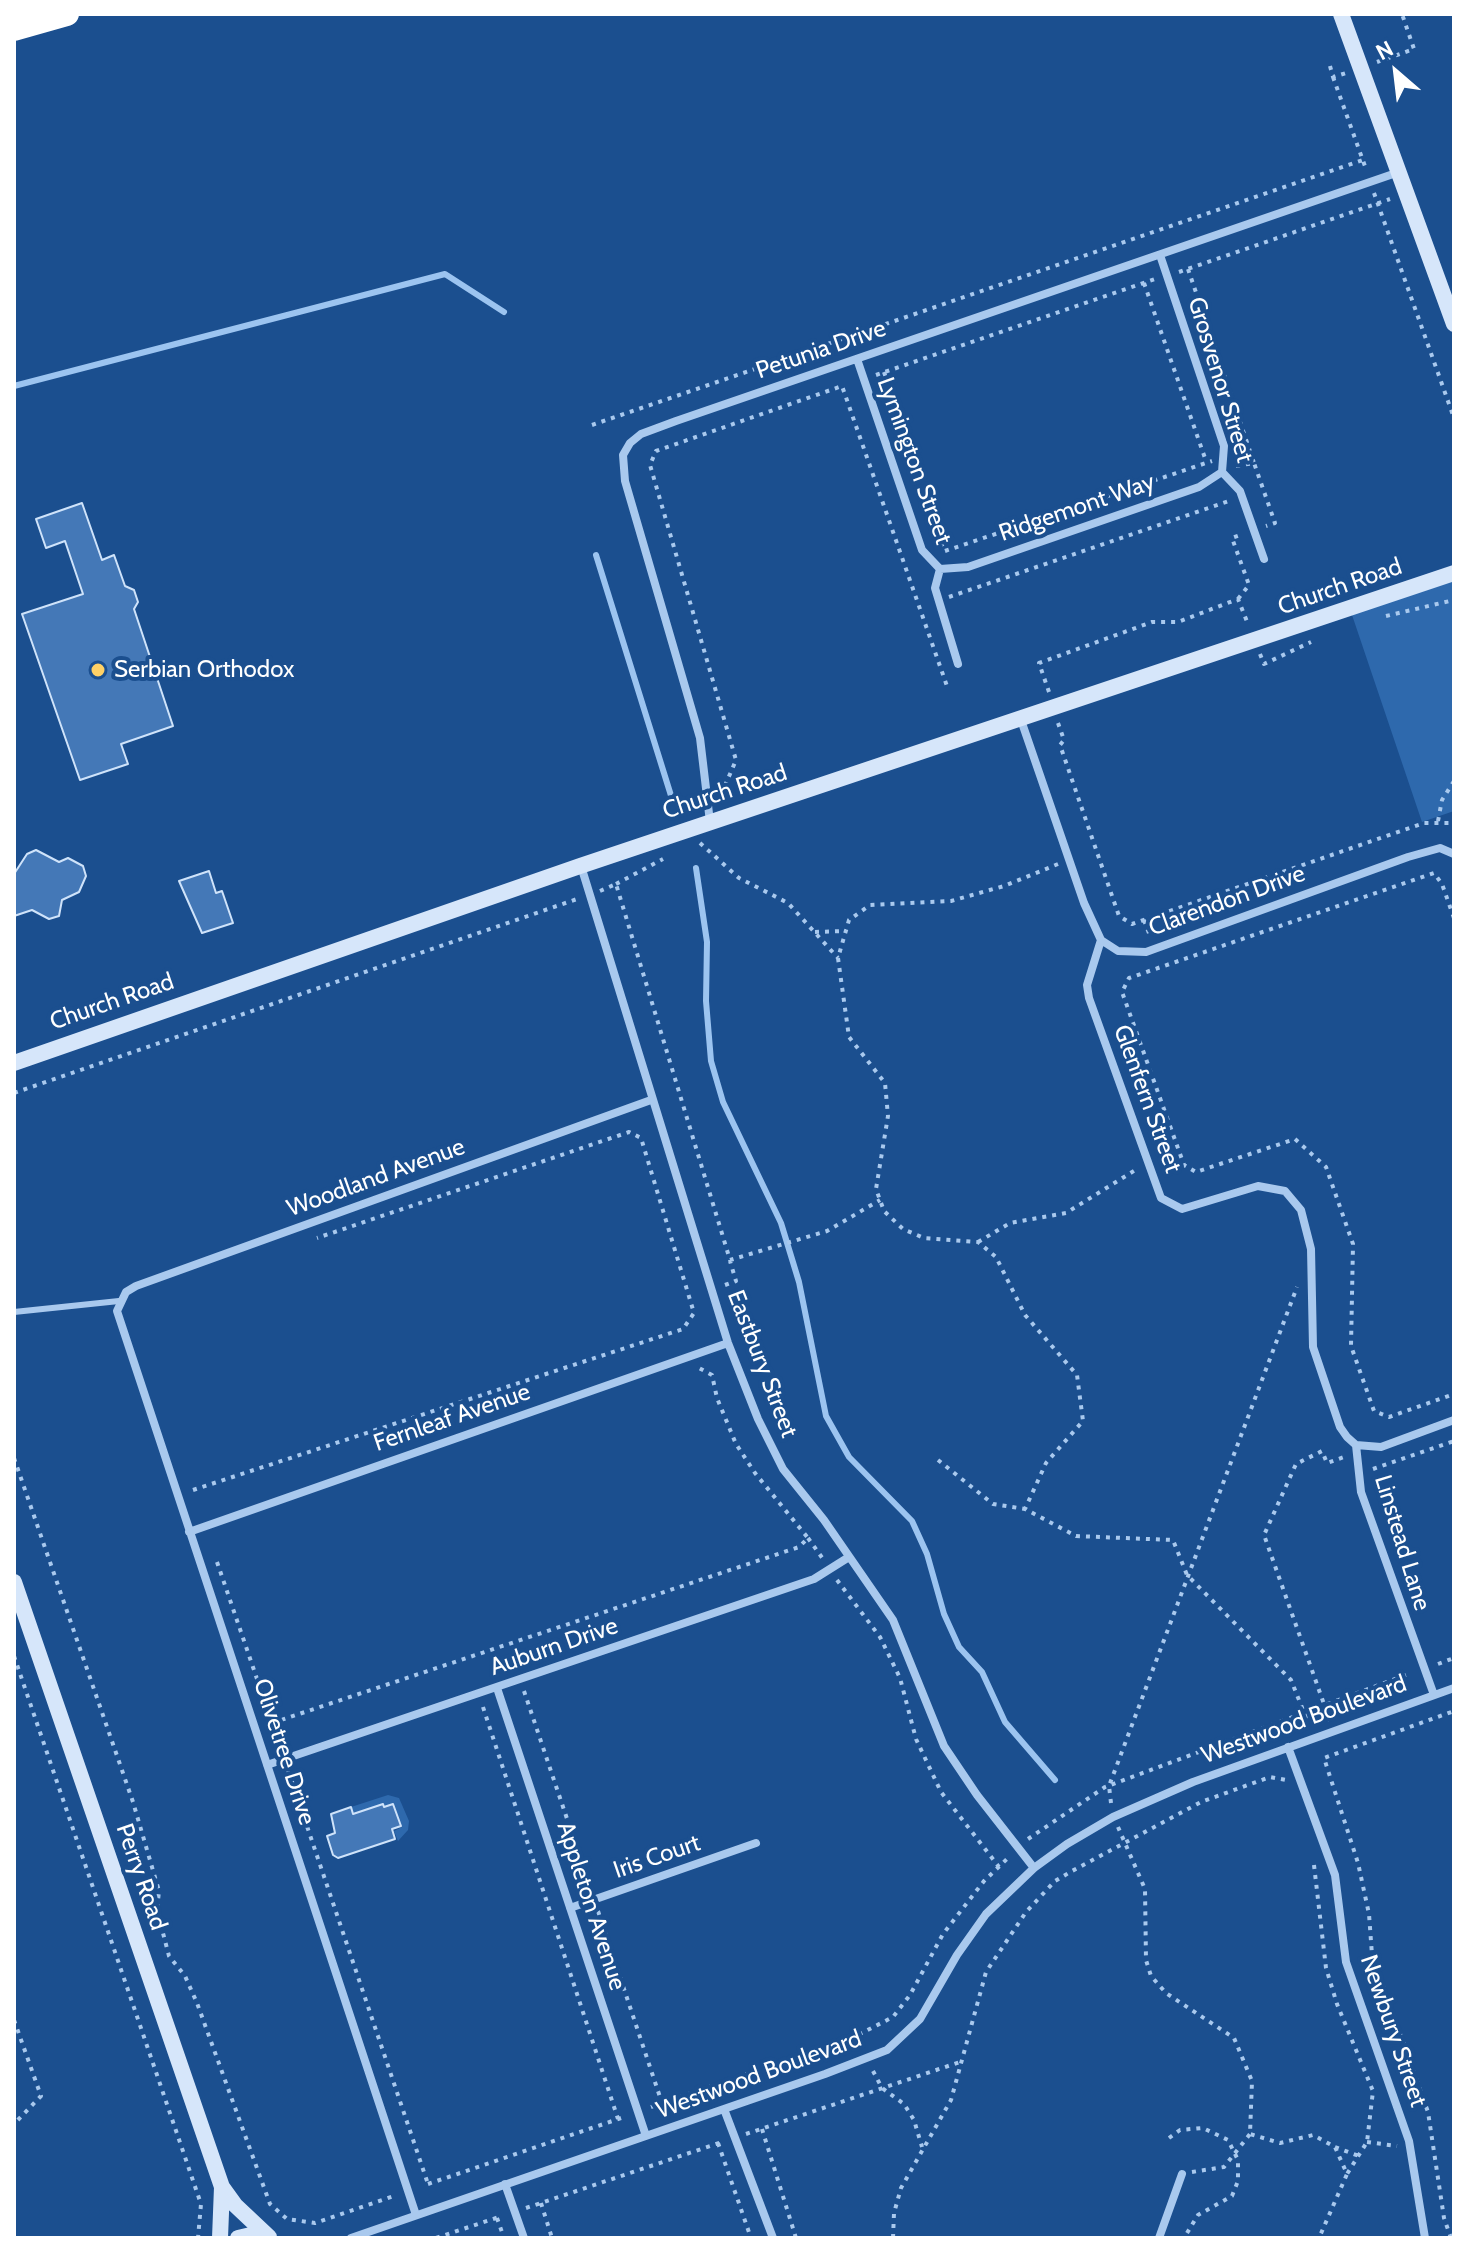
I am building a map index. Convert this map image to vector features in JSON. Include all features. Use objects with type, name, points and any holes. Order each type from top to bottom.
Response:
[{"type":"highway","points":[[14,29],[63,15]]},
{"type":"highway","points":[[14,39],[63,15]]},
{"type":"main road","points":[[1341,14],[1454,324]]},
{"type":"main road","name":"Church Road","points":[[14,1063],[580,866],[1454,573]]},
{"type":"main road","name":"Perry Road","points":[[14,1582],[222,2187],[243,2214],[269,2238]]},
{"type":"main road","name":"Perry Road","points":[[220,2238],[222,2187]]},
{"type":"main road","points":[[238,2238],[255,2234],[269,2238]]},
{"type":"street","name":"Petunia Drive","points":[[710,822],[700,738],[625,481],[623,455],[630,443],[648,431],[1399,172]]},
{"type":"street","name":"Grosvenor Street","points":[[1160,255],[1224,446],[1222,472],[1235,483],[1242,497],[1264,559]]},
{"type":"street","name":"Lymington Street","points":[[857,359],[926,558],[940,569],[935,588],[958,664]]},
{"type":"street","name":"Ridgemont Way","points":[[940,569],[968,567],[1199,487],[1222,472]]},
{"type":"street","points":[[1021,720],[1069,860],[1101,940]]},
{"type":"street","name":"Clarendon Drive","points":[[1101,940],[1118,951],[1146,952],[1408,857],[1440,848],[1454,854]]},
{"type":"street","name":"Eastbury Street","points":[[580,866],[728,1343],[783,1469],[893,1620],[944,1746],[1034,1868]]},
{"type":"street","name":"Glenfern Street","points":[[1101,940],[1087,985],[1161,1198],[1182,1209],[1258,1186],[1285,1191],[1301,1210],[1311,1249],[1313,1347],[1340,1427],[1356,1445]]},
{"type":"street","name":"Woodland Avenue","points":[[119,1301],[136,1286],[651,1100]]},
{"type":"street","name":"Olivetree Drive","points":[[119,1301],[118,1321],[416,2215]]},
{"type":"street","name":"Fernleaf Avenue","points":[[189,1532],[728,1343]]},
{"type":"street","points":[[1356,1445],[1381,1447],[1454,1420]]},
{"type":"street","name":"Linstead Lane","points":[[1356,1445],[1366,1506],[1434,1695]]},
{"type":"street","name":"Auburn Drive","points":[[267,1765],[814,1579],[849,1557]]},
{"type":"street","name":"Appleton Avenue","points":[[497,1688],[646,2136]]},
{"type":"street","name":"Westwood Boulevard","points":[[351,2238],[868,2059],[909,2032],[970,1935],[1005,1894],[1034,1868],[1113,1817],[1193,1782],[1454,1688]]},
{"type":"street","name":"Newbury Street","points":[[1288,1747],[1335,1875],[1346,1962],[1410,2148],[1425,2238]]},
{"type":"street","name":"Iris Court","points":[[570,1908],[756,1843]]},
{"type":"street","points":[[724,2109],[773,2238]]},
{"type":"street","points":[[1159,2238],[1182,2174]]},
{"type":"street","points":[[505,2184],[524,2238]]},
{"type":"lane","points":[[14,1312],[119,1301]]},
{"type":"path","points":[[1392,57],[1414,49],[1402,14]]},
{"type":"path","points":[[1333,77],[1454,418]]},
{"type":"path","points":[[592,425],[1363,160]]},
{"type":"path","points":[[699,842],[736,760],[650,465],[656,451],[1407,193]]},
{"type":"path","points":[[1188,269],[1254,463]]},
{"type":"path","points":[[1144,283],[1206,461]]},
{"type":"path","points":[[884,372],[945,551],[906,568]]},
{"type":"path","points":[[842,386],[948,689]]},
{"type":"path","points":[[920,608],[1242,497]]},
{"type":"path","points":[[1054,708],[1064,740],[1060,745],[1119,916],[1132,924],[1438,821],[1454,823]]},
{"type":"path","points":[[1438,821],[1442,800],[1454,781]]},
{"type":"path","points":[[691,842],[699,842],[739,878],[788,903],[838,958]]},
{"type":"path","points":[[14,1093],[589,895],[669,855]]},
{"type":"path","points":[[1069,860],[1004,886],[951,901],[870,905],[849,920],[838,958],[849,1037],[885,1083],[888,1116],[876,1189],[884,1211],[903,1229],[924,1238],[978,1242],[1010,1223],[1066,1213],[1148,1162]]},
{"type":"path","points":[[1454,918],[1442,884],[1434,873],[1129,978],[1122,992],[1184,1165],[1196,1172],[1295,1139],[1326,1167],[1353,1244],[1351,1346],[1374,1411],[1389,1417],[1454,1394]]},
{"type":"path","points":[[616,884],[736,1281],[711,1289]]},
{"type":"path","points":[[815,932],[846,931]]},
{"type":"path","points":[[311,1240],[629,1132],[641,1138],[694,1313],[683,1329],[193,1490],[428,2184]]},
{"type":"path","points":[[730,1261],[768,1252],[827,1231],[880,1200]]},
{"type":"path","points":[[978,1242],[996,1257],[1025,1315],[1077,1375],[1083,1421],[1046,1463],[1025,1509]]},
{"type":"path","points":[[1182,2174],[1224,2167],[1250,2134],[1252,2081],[1234,2038],[1166,1993],[1151,1976],[1146,1960],[1145,1889],[1127,1842],[1113,1817],[1109,1786],[1311,1249]]},
{"type":"path","points":[[698,1368],[712,1375],[717,1398],[736,1444],[755,1473],[808,1538],[880,1637],[900,1678],[916,1739],[941,1792],[999,1867]]},
{"type":"path","points":[[1359,1474],[1454,1441]]},
{"type":"path","points":[[1333,1731],[1264,1535],[1296,1464],[1322,1451],[1327,1463],[1341,1460],[1356,1445]]},
{"type":"path","points":[[14,1458],[133,1802],[159,1891],[157,1910],[169,1956],[185,1976],[197,2003],[270,2204],[287,2219],[315,2223],[854,2037],[883,2024],[893,2017],[910,1995],[943,1934],[999,1867],[1033,1834],[1109,1786],[1303,1711],[1454,1658]]},
{"type":"path","points":[[938,1460],[993,1504],[1025,1509],[1076,1536],[1173,1540],[1187,1575],[1291,1680],[1303,1711],[1333,1731]]},
{"type":"path","points":[[272,1723],[799,1547],[808,1538]]},
{"type":"path","points":[[14,1656],[201,2204],[198,2238]]},
{"type":"path","points":[[481,1702],[618,2119]]},
{"type":"path","points":[[1451,2238],[1444,2218],[1428,2112],[1372,1955],[1369,1914],[1358,1863],[1324,1758],[1454,1711]]},
{"type":"path","points":[[893,2238],[894,2213],[901,2188],[951,2100],[979,1992],[1010,1930],[1055,1881],[1201,1802],[1270,1777],[1284,1782],[1288,1794]]},
{"type":"path","points":[[1314,1862],[1326,1968],[1373,2091],[1367,2142],[1347,2174],[1319,2238]]},
{"type":"path","points":[[14,2020],[41,2096],[14,2124]]},
{"type":"path","points":[[868,2059],[882,2088],[904,2104],[914,2120],[922,2147]]},
{"type":"path","points":[[436,2238],[963,2061]]},
{"type":"path","points":[[1169,2138],[1180,2130],[1203,2128],[1228,2140],[1234,2153],[1238,2181],[1232,2196],[1198,2215],[1184,2238]]},
{"type":"path","points":[[762,2129],[796,2238]]},
{"type":"path","points":[[1250,2134],[1280,2143],[1313,2135],[1359,2156]]},
{"type":"path","points":[[1367,2142],[1410,2148]]},
{"type":"path","points":[[718,2143],[751,2238]]},
{"type":"path","points":[[1335,2147],[1347,2174]]},
{"type":"path","points":[[541,2203],[552,2238]]},
{"type":"path","points":[[497,2218],[504,2238]]},
{"type":"shaded area","points":[[1454,578],[1454,811],[1422,822],[1351,612]]},
{"type":"shaded area","points":[[388,1795],[399,1798],[409,1821],[408,1830],[398,1841],[394,1831],[402,1827],[393,1804],[353,1814],[351,1807]]},
{"type":"building","name":"Serbian Orthodox","points":[[82,503],[102,560],[114,555],[125,586],[134,590],[138,602],[134,609],[173,726],[121,744],[128,764],[80,780],[22,614],[83,594],[65,541],[46,548],[36,519]]},
{"type":"building","points":[[36,850],[59,862],[68,858],[83,866],[86,876],[79,892],[62,900],[59,916],[49,919],[32,910],[14,916],[14,874],[27,854]]},
{"type":"building","points":[[209,871],[216,893],[222,891],[233,923],[202,933],[179,881]]},
{"type":"building","points":[[383,1804],[384,1807],[393,1804],[401,1826],[392,1829],[395,1839],[338,1858],[333,1855],[327,1836],[335,1833],[331,1814],[351,1807],[353,1814]]},
{"type":"waterway","points":[[14,386],[445,274],[504,312]]},
{"type":"waterway","points":[[596,555],[673,802]]},
{"type":"waterway","points":[[696,868],[707,942],[706,1001],[711,1061],[723,1102],[781,1223],[799,1282],[826,1416],[849,1457],[912,1521],[927,1554],[944,1614],[959,1647],[982,1672],[1005,1722],[1055,1780]]},
{"type":"place","name":"Serbian Orthodox","points":[[98,670]]}]
